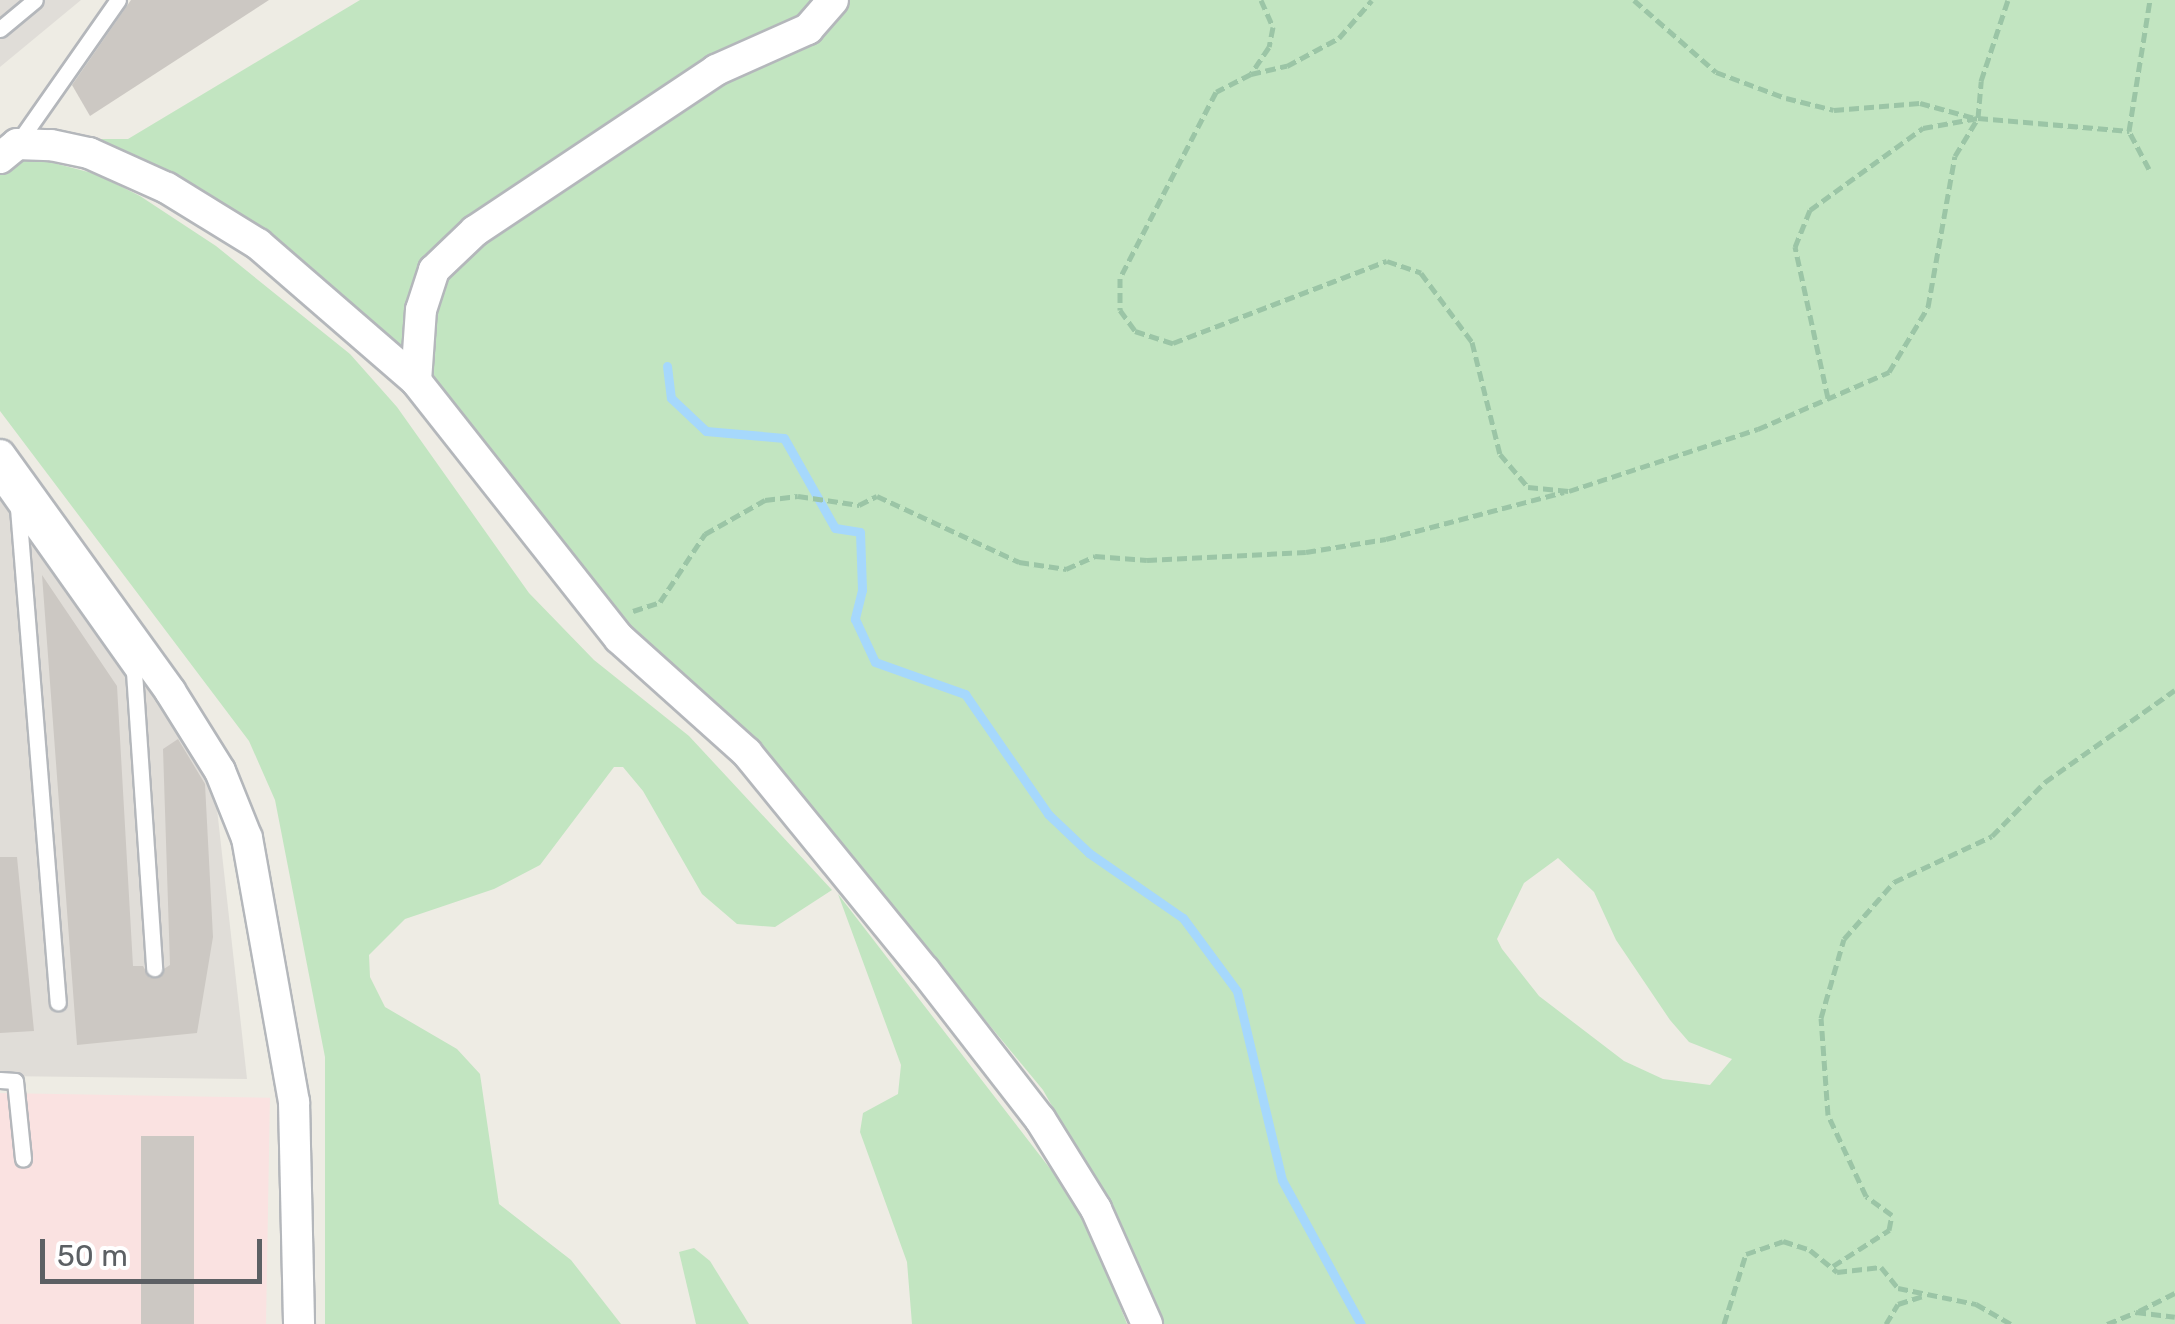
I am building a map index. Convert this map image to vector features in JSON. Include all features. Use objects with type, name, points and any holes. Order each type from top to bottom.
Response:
[{"type":"street","points":[[416,380],[421,310],[434,270],[475,230],[716,70],[808,29],[833,0]]},
{"type":"street","points":[[8,151],[89,153],[168,188],[258,244],[416,380],[609,626],[747,753],[994,1060],[1096,1209],[1147,1324]]},
{"type":"street","points":[[0,455],[170,690],[220,771],[246,838],[294,1102],[299,1324]]},
{"type":"lane","points":[[0,28],[34,0]]},
{"type":"lane","points":[[8,151],[118,0]]},
{"type":"lane","points":[[0,483],[134,672],[154,968]]},
{"type":"lane","points":[[18,508],[58,1002]]},
{"type":"lane","points":[[0,1080],[16,1081],[22,1159]]},
{"type":"path","points":[[1251,74],[1270,47],[1273,27],[1261,0]]},
{"type":"path","points":[[1372,0],[1339,38],[1288,66],[1251,74],[1216,92],[1120,278],[1120,310],[1135,331],[1173,343],[1387,261],[1421,273],[1472,342],[1500,454],[1528,488],[1569,491]]},
{"type":"path","points":[[1634,0],[1716,72],[1786,98],[1834,110],[1920,103],[1978,118]]},
{"type":"path","points":[[609,626],[660,602],[705,534],[765,500],[798,496],[860,506],[877,496],[1018,562],[1066,569],[1096,556],[1147,560],[1306,552],[1386,538],[1569,491],[1758,429],[1890,372],[1908,349],[1928,308],[1955,156],[1978,118],[1981,81],[2008,0]]},
{"type":"path","points":[[2149,170],[2129,131],[2150,0]]},
{"type":"path","points":[[1828,398],[1795,248],[1810,210],[1923,128],[1978,118],[2033,118],[2129,131]]},
{"type":"path","points":[[1832,1266],[1888,1230],[1892,1215],[1866,1196],[1828,1115],[1821,1018],[1844,938],[1894,882],[1992,836],[2045,782],[2175,690]]},
{"type":"path","points":[[1724,1324],[1737,1270],[1746,1254],[1764,1244],[1810,1250],[1850,1275],[1881,1267],[1888,1283],[1925,1295],[1976,1304],[2011,1324]]},
{"type":"path","points":[[2107,1324],[2175,1292]]},
{"type":"path","points":[[1886,1324],[1898,1304],[1925,1295]]},
{"type":"path","points":[[2136,1312],[2175,1317]]},
{"type":"shaded area","points":[[0,0],[81,0],[0,67]]},
{"type":"shaded area","points":[[0,482],[213,773],[247,1079],[0,1076]]},
{"type":"shaded area","points":[[0,1093],[270,1098],[266,1324],[0,1324]]},
{"type":"green space","points":[[360,0],[2175,0],[2175,1324],[1161,1324],[1110,1209],[1043,1090],[830,832],[660,667],[451,426],[238,232],[62,139],[128,139]],"holes":[[[1558,858],[1594,892],[1616,940],[1670,1020],[1689,1042],[1732,1059],[1710,1085],[1663,1079],[1624,1061],[1539,996],[1502,949],[1497,939],[1524,883]]]},
{"type":"green space","points":[[38,159],[96,174],[140,196],[216,246],[350,354],[397,407],[529,593],[594,660],[689,736],[832,890],[775,927],[737,924],[702,894],[643,791],[623,767],[614,767],[540,865],[494,889],[405,919],[369,955],[370,977],[385,1007],[457,1049],[480,1074],[499,1204],[571,1260],[621,1324],[325,1324],[325,1057],[275,800],[249,741],[0,411],[0,173],[17,161]]},
{"type":"green space","points":[[838,894],[1055,1175],[1088,1224],[1127,1324],[912,1324],[907,1262],[860,1132],[863,1113],[898,1094],[901,1065]]},
{"type":"green space","points":[[694,1248],[710,1261],[749,1324],[696,1324],[679,1252]]},
{"type":"building","points":[[131,0],[269,0],[90,116],[72,85]]},
{"type":"building","points":[[42,575],[117,686],[133,966],[143,966],[150,978],[170,965],[163,749],[178,739],[205,784],[213,937],[197,1033],[77,1045]]},
{"type":"building","points":[[0,857],[17,857],[34,1031],[0,1033]]},
{"type":"building","points":[[141,1136],[194,1136],[194,1324],[141,1324]]},
{"type":"waterway","points":[[667,366],[671,398],[706,431],[784,438],[835,528],[860,532],[862,590],[855,619],[875,662],[965,694],[1048,814],[1089,853],[1183,918],[1237,991],[1282,1180],[1361,1324]]}]
